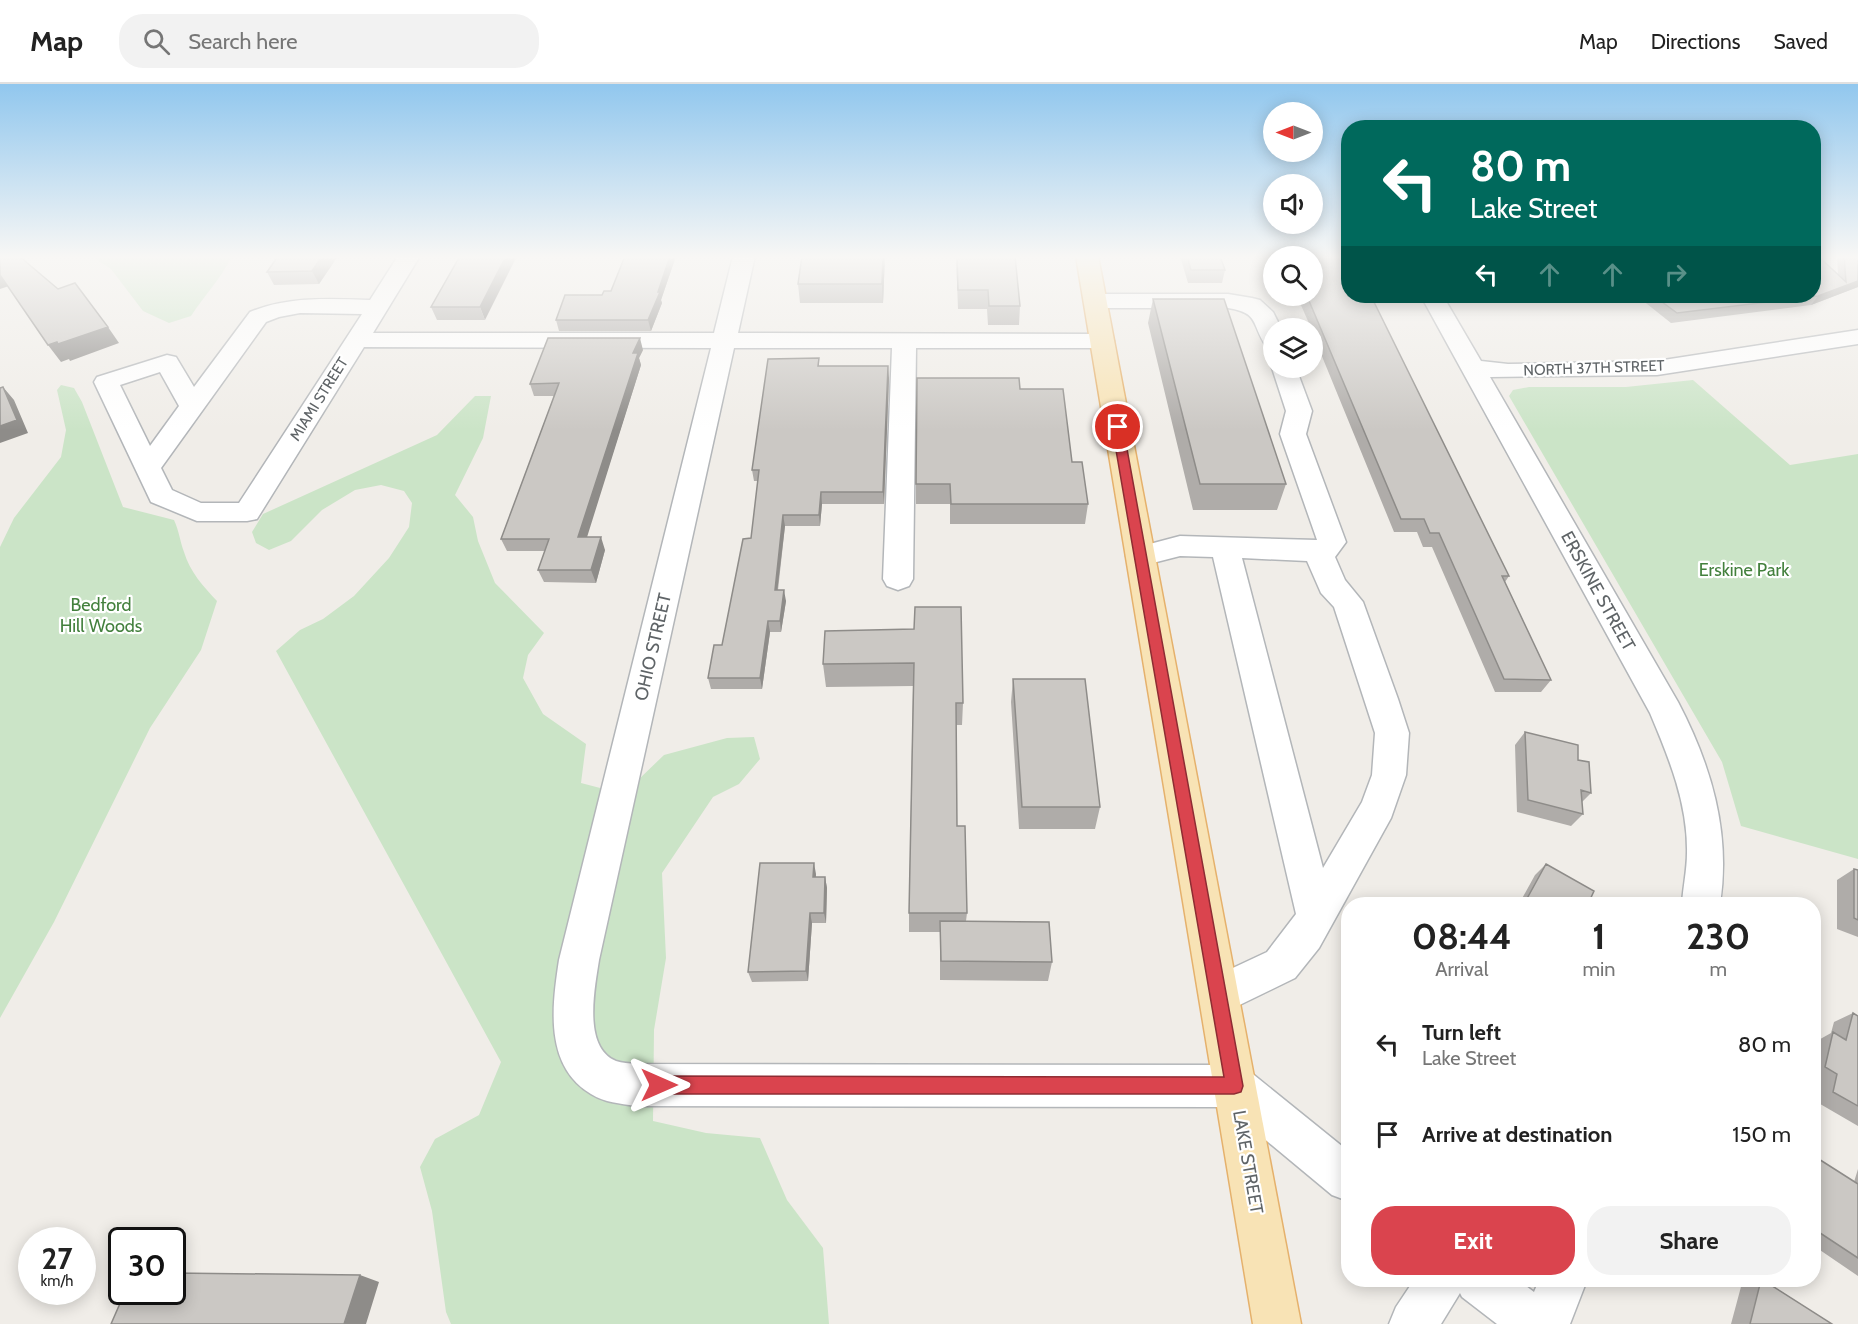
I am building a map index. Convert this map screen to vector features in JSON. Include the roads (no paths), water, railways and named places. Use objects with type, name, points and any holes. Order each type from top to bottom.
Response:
[{"type":"main road","name":"LAKE STREET","points":[[1097,314],[1277,1324]]},
{"type":"street","points":[[191,405],[167,362],[106,382],[147,468],[191,405],[258,317],[263,314]]},
{"type":"street","name":"MIAMI STREET","points":[[147,468],[161,496],[197,512],[247,512],[373,314]]},
{"type":"street","name":"OHIO STREET","points":[[730,314],[579,960],[571,1012],[575,1038],[586,1064],[608,1080],[635,1085],[1234,1086]]},
{"type":"street","name":"ERSKINE STREET","points":[[1442,314],[1666,711],[1690,764],[1702,809],[1706,838],[1707,873],[1702,897]]},
{"type":"street","name":"NORTH 37TH STREET","points":[[1472,368],[1508,371],[1657,368],[1858,337]]},
{"type":"street","points":[[357,340],[1102,341]]},
{"type":"street","points":[[898,579],[904,340]]},
{"type":"street","points":[[1219,995],[1281,965],[1305,935],[1378,807],[1389,775],[1392,733],[1348,602],[1332,585],[1322,566],[1320,556],[1332,542],[1293,434],[1299,411],[1287,378]]},
{"type":"street","points":[[1141,556],[1180,546],[1323,551]]},
{"type":"street","points":[[1225,548],[1316,916]]},
{"type":"street","points":[[1234,1086],[1341,1173]]},
{"type":"street","points":[[1413,1324],[1437,1287]]},
{"type":"street","points":[[1488,1287],[1537,1324]]},
{"type":"street","points":[[1545,1324],[1560,1287]]},
{"type":"park label","name":"Erskine Park","points":[[1744,570]]},
{"type":"park label","name":"Bedford Hill Woods","points":[[101,615]]}]
